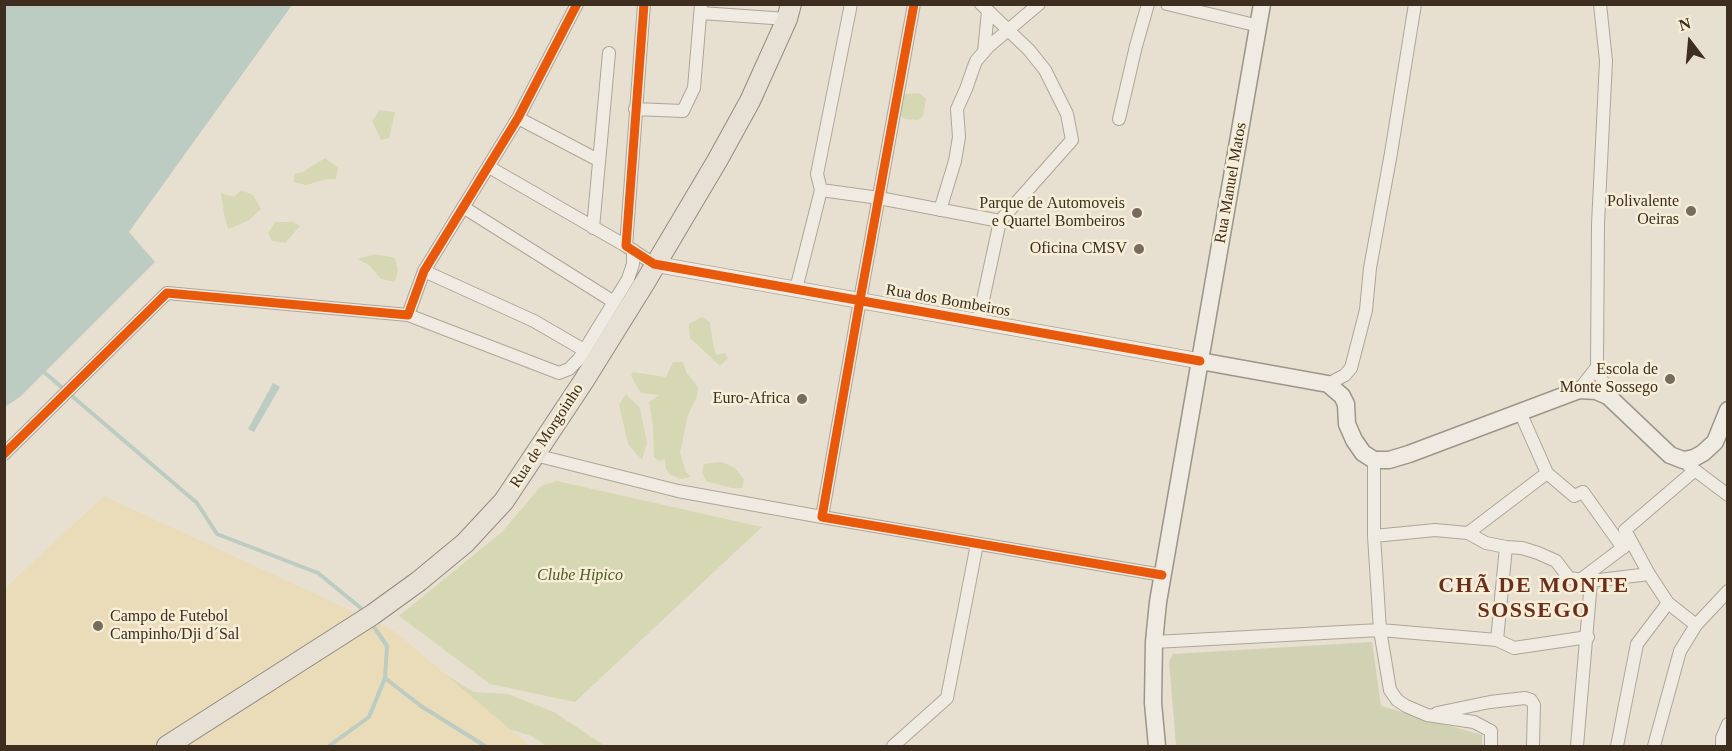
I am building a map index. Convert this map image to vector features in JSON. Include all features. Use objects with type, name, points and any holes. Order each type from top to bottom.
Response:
[{"type":"main road","name":"Rua Manuel Matos","points":[[1157,747],[1153,703],[1154,642],[1162,575],[1262,4]]},
{"type":"main road","name":"Rua de Morgoinho","points":[[167,747],[372,615],[419,581],[465,543],[504,501],[644,284],[638,253],[668,243],[717,161],[750,101],[789,12]]},
{"type":"main road","name":"Rua dos Bombeiros","points":[[1200,361],[1328,384]]},
{"type":"main road","points":[[1328,384],[1342,396],[1346,404],[1347,424],[1354,440],[1363,453],[1374,460],[1389,460],[1408,454],[1579,390],[1596,391],[1608,396],[1670,454],[1689,466],[1694,458],[1715,442],[1726,419]]},
{"type":"street","points":[[408,315],[424,271],[518,118],[578,4]]},
{"type":"street","points":[[4,454],[167,293],[408,315],[559,373],[569,369],[579,359],[628,279],[638,253],[635,109],[644,4]]},
{"type":"street","points":[[796,289],[821,190],[817,174],[851,4]]},
{"type":"street","points":[[822,517],[914,4]]},
{"type":"street","points":[[940,210],[957,153],[959,137],[957,109],[973,69],[984,52],[1039,4]]},
{"type":"street","points":[[1119,119],[1148,4]]},
{"type":"street","points":[[1167,4],[1259,26]]},
{"type":"street","points":[[1328,384],[1351,368],[1365,310],[1370,268],[1399,110],[1415,4]]},
{"type":"street","points":[[1600,4],[1605,60],[1598,224],[1597,367],[1608,396]]},
{"type":"street","points":[[978,322],[1000,220],[1072,140],[1067,114],[1045,70],[985,8]]},
{"type":"street","points":[[984,52],[985,8]]},
{"type":"street","points":[[635,109],[683,111],[694,88],[701,9],[789,12]]},
{"type":"street","points":[[593,228],[609,53]]},
{"type":"street","points":[[518,118],[598,160]]},
{"type":"street","points":[[489,167],[638,253]]},
{"type":"street","points":[[821,190],[1000,220]]},
{"type":"street","points":[[463,207],[614,302]]},
{"type":"street","name":"Rua dos Bombeiros","points":[[638,253],[796,289],[1200,361]]},
{"type":"street","points":[[424,271],[534,321],[584,350]]},
{"type":"street","points":[[1579,390],[1597,367]]},
{"type":"street","points":[[1520,412],[1547,473],[1574,496],[1583,492],[1628,545],[1668,603],[1696,625]]},
{"type":"street","points":[[535,455],[678,491],[1162,575]]},
{"type":"street","points":[[1374,460],[1374,536],[1380,630],[1390,690],[1397,700],[1427,715],[1474,722],[1491,731],[1491,747]]},
{"type":"street","points":[[1628,545],[1625,530],[1689,466],[1728,495]]},
{"type":"street","points":[[1468,533],[1547,473]]},
{"type":"street","points":[[1374,536],[1435,530],[1468,533],[1486,543],[1522,548],[1556,561],[1569,578],[1586,580],[1649,574]]},
{"type":"street","points":[[893,747],[947,698],[977,544]]},
{"type":"street","points":[[1586,580],[1628,545]]},
{"type":"street","points":[[1497,640],[1506,547]]},
{"type":"street","points":[[1577,747],[1588,637],[1586,580]]},
{"type":"street","points":[[1654,747],[1680,651],[1696,625],[1728,591]]},
{"type":"street","points":[[1617,747],[1637,644],[1668,603]]},
{"type":"street","points":[[1154,642],[1380,630],[1497,640],[1514,648],[1588,637]]},
{"type":"street","points":[[1427,715],[1490,702],[1525,698],[1531,700],[1534,705],[1533,747]]},
{"type":"street","points":[[1721,744],[1728,724]]},
{"type":"green space","points":[[919,93],[926,99],[923,116],[918,120],[904,119],[891,105],[904,94]]},
{"type":"green space","points":[[380,110],[395,112],[389,138],[381,140],[372,121]]},
{"type":"green space","points":[[325,158],[338,168],[336,179],[306,185],[294,182],[294,174],[303,172]]},
{"type":"green space","points":[[241,190],[253,195],[261,209],[248,221],[228,229],[221,193],[234,197]]},
{"type":"green space","points":[[275,222],[293,222],[300,226],[285,243],[272,241],[268,233]]},
{"type":"green space","points":[[375,254],[395,258],[398,269],[395,282],[381,279],[370,266],[358,259]]},
{"type":"green space","points":[[702,317],[710,322],[716,355],[725,353],[728,358],[720,366],[690,338],[689,324]]},
{"type":"green space","points":[[673,362],[683,362],[686,372],[698,387],[697,396],[688,415],[680,453],[686,472],[691,477],[681,479],[669,474],[665,459],[659,461],[654,457],[653,426],[649,402],[659,395],[641,393],[631,376],[633,372],[666,377]]},
{"type":"green space","points":[[626,394],[640,408],[647,443],[642,460],[628,444],[619,405]]},
{"type":"green space","points":[[722,462],[735,468],[744,480],[742,488],[731,488],[706,481],[702,472],[704,464]]},
{"type":"green space","name":"Clube Hipico","points":[[557,481],[762,527],[575,702],[490,684],[399,616],[502,532],[541,486]]},
{"type":"green space","points":[[1372,642],[1381,706],[1482,735],[1482,746],[1176,746],[1169,662],[1173,654]]},
{"type":"green space","points":[[431,665],[473,692],[508,694],[554,712],[605,746],[547,746],[531,736],[449,709]]},
{"type":"sand","points":[[104,496],[393,630],[530,746],[5,746],[5,588]]},
{"type":"shaded area","points":[[5,4],[292,5],[129,232],[155,262],[21,396],[5,407]]},
{"type":"shaded area","points":[[273,383],[280,387],[254,432],[248,429]]},
{"type":"waterway","points":[[45,373],[197,503],[217,534],[318,573],[362,609]]},
{"type":"waterway","points":[[329,746],[369,717],[385,678],[387,646],[374,627]]},
{"type":"waterway","points":[[385,678],[421,706],[485,746]]},
{"type":"cycle path","points":[[4,454],[167,293],[408,315],[424,271],[518,118],[577,4]]},
{"type":"cycle path","points":[[644,4],[626,246],[654,264],[1200,361]]},
{"type":"cycle path","points":[[914,4],[822,517],[1162,575]]},
{"type":"place","name":"Polivalente Oeiras","points":[[1691,211]]},
{"type":"place","name":"Parque de Automoveis e Quartel Bombeiros","points":[[1137,213]]},
{"type":"place","name":"Oficina CMSV","points":[[1139,249]]},
{"type":"place","name":"Escola de Monte Sossego","points":[[1670,379]]},
{"type":"place","name":"Euro-Africa","points":[[802,399]]},
{"type":"place","name":"Campo de Futebol Campinho/Dji d´Sal","points":[[98,626]]},
{"type":"district","name":"CHÃ DE MONTE SOSSEGO","points":[[1534,598]]}]
